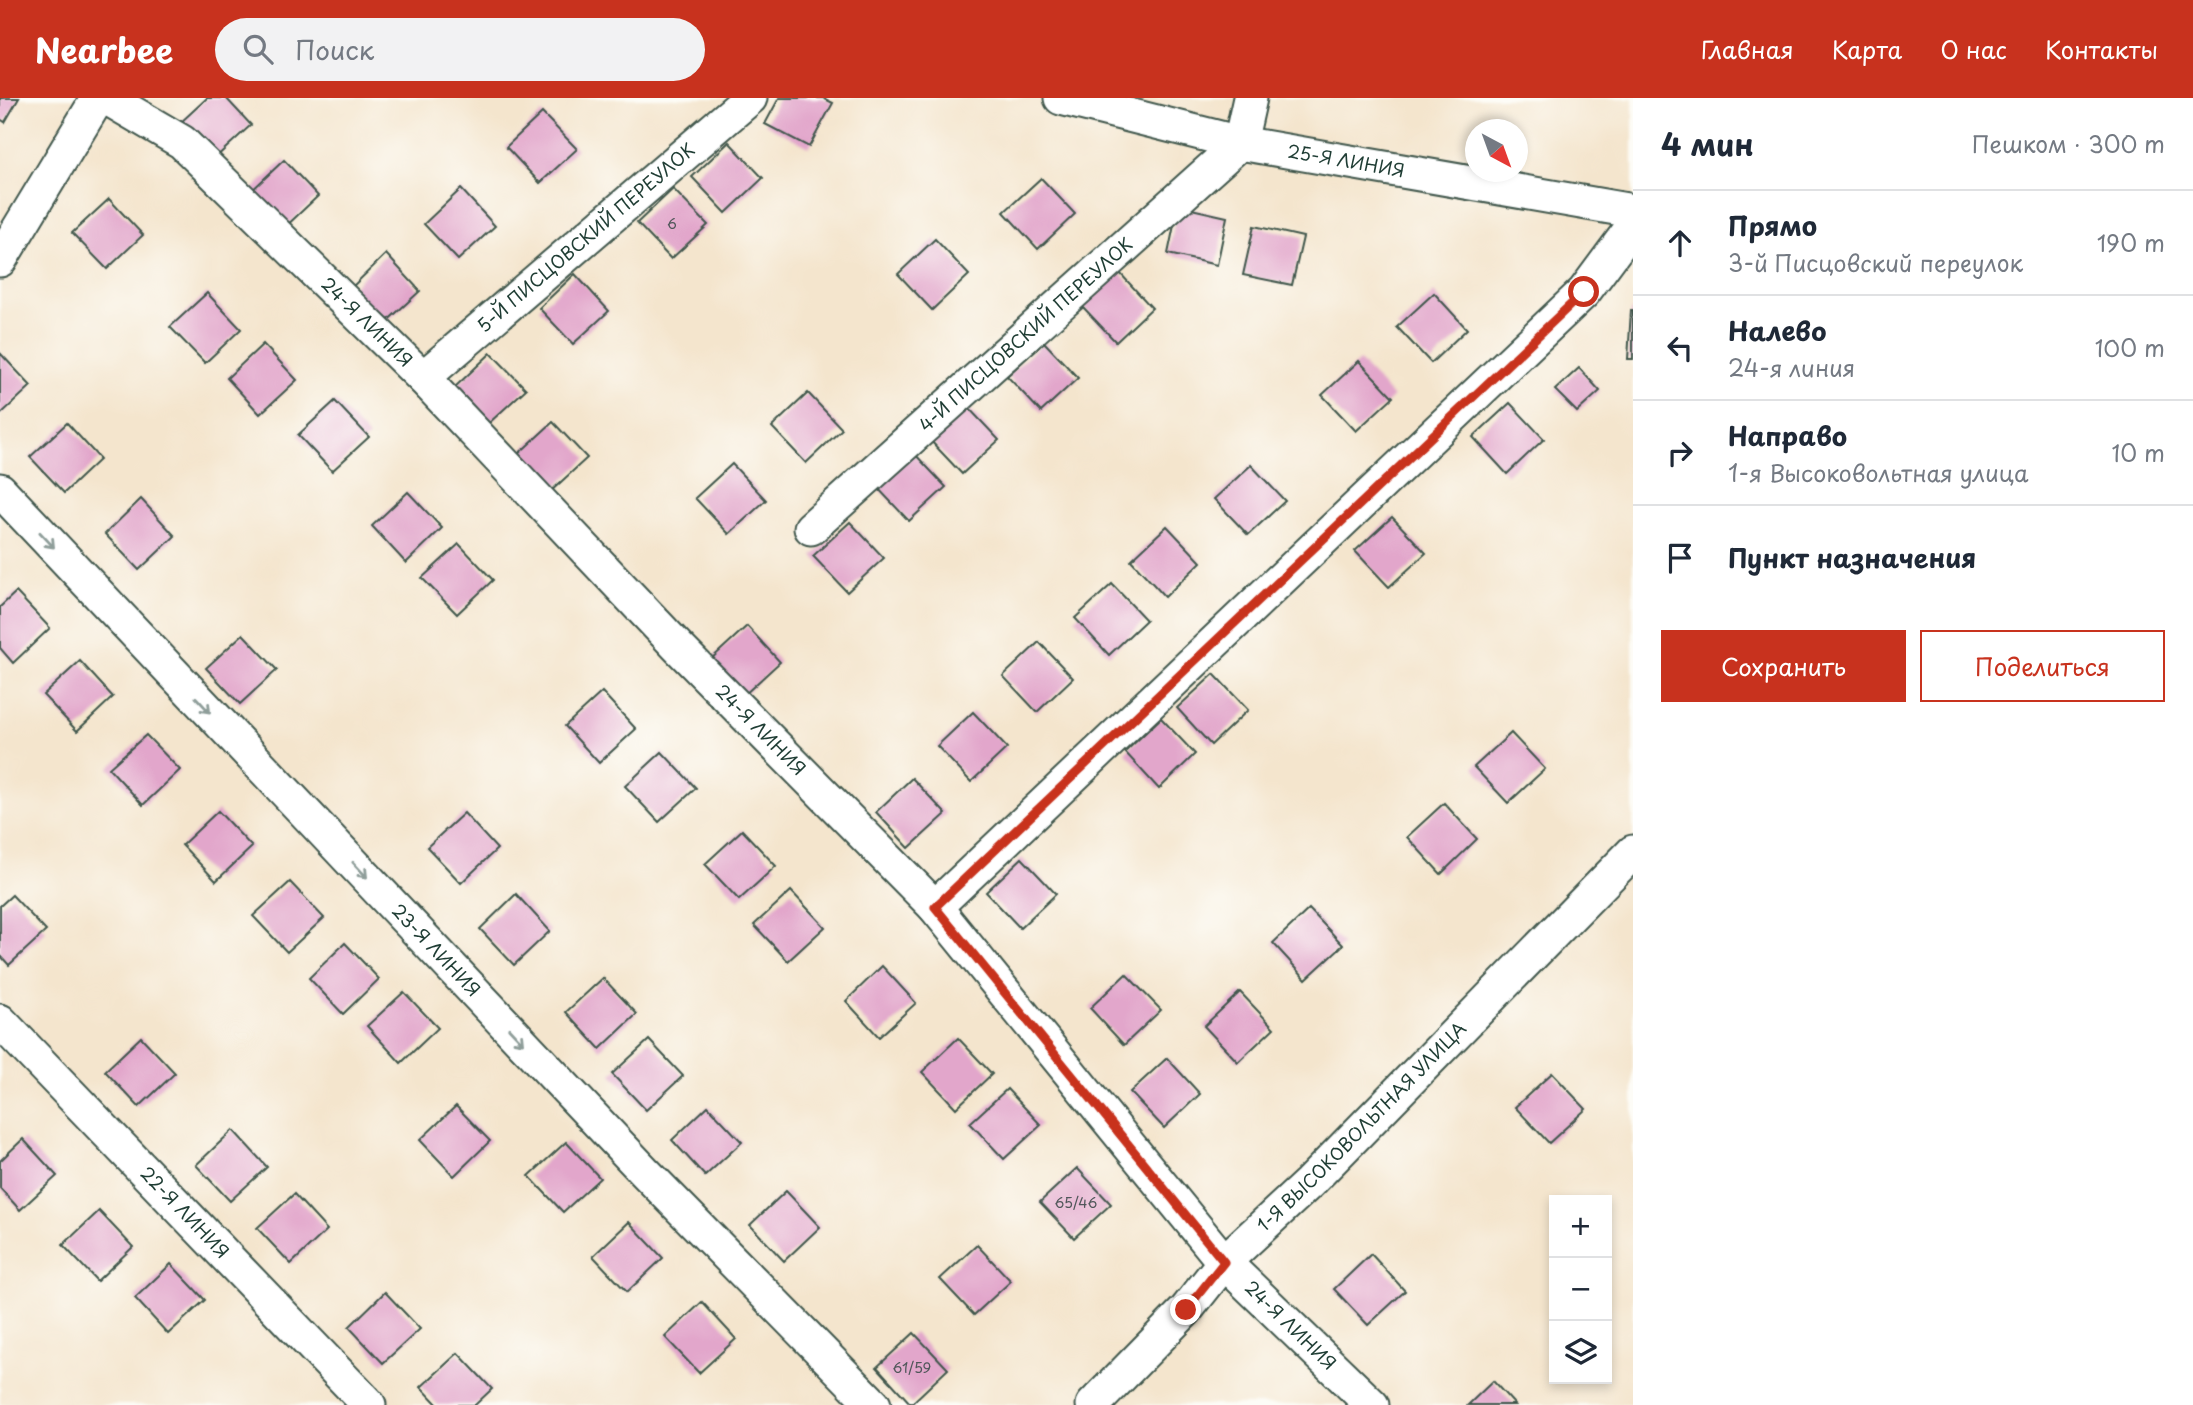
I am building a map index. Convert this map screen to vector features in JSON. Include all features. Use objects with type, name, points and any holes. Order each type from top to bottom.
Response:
[{"type":"street","points":[[0,260],[98,98]]},
{"type":"street","name":"24-Я ЛИНИЯ","points":[[107,98],[181,142],[423,378],[678,647],[935,907],[1224,1262],[1372,1405]]},
{"type":"street","name":"5-Й ПИСЦОВСКИЙ ПЕРЕУЛОК","points":[[423,378],[750,98]]},
{"type":"street","name":"25-Я ЛИНИЯ","points":[[1061,98],[1240,144],[1633,211]]},
{"type":"street","points":[[1240,144],[1250,98]]},
{"type":"street","name":"4-Й ПИСЦОВСКИЙ ПЕРЕУЛОК","points":[[811,528],[1240,144]]},
{"type":"street","points":[[935,907],[1584,292],[1633,226]]},
{"type":"street","name":"23-Я ЛИНИЯ","points":[[0,490],[644,1171],[874,1405]]},
{"type":"street","name":"1-Я ВЫСОКОВОЛЬТНАЯ УЛИЦА","points":[[1093,1405],[1186,1310],[1224,1262],[1309,1183],[1633,852]]},
{"type":"street","name":"22-Я ЛИНИЯ","points":[[0,1021],[369,1405]]},
{"type":"building","points":[[0,98],[19,98],[5,122],[0,119]]},
{"type":"building","points":[[207,98],[226,98],[251,125],[214,159],[180,123]]},
{"type":"building","points":[[779,98],[823,98],[833,103],[809,147],[765,124]]},
{"type":"building","points":[[542,113],[577,149],[540,183],[506,147]]},
{"type":"building","points":[[729,142],[763,178],[726,213],[692,177]]},
{"type":"building","points":[[284,160],[318,196],[282,230],[248,194]]},
{"type":"building","points":[[1041,178],[1075,214],[1038,249],[1004,212]]},
{"type":"building","points":[[461,189],[495,226],[458,260],[424,224]]},
{"type":"building","points":[[673,189],[708,225],[671,259],[637,223]]},
{"type":"building","points":[[109,199],[143,235],[107,269],[72,233]]},
{"type":"building","points":[[1178,206],[1227,217],[1217,265],[1168,254]]},
{"type":"building","points":[[1254,226],[1303,237],[1292,285],[1243,275]]},
{"type":"building","points":[[935,239],[969,275],[932,310],[898,274]]},
{"type":"building","points":[[386,254],[420,291],[383,325],[350,289]]},
{"type":"building","points":[[1119,272],[1152,308],[1116,342],[1082,306]]},
{"type":"building","points":[[575,274],[609,311],[573,344],[539,308]]},
{"type":"building","points":[[207,293],[241,329],[205,363],[170,327]]},
{"type":"building","points":[[1434,293],[1467,329],[1431,363],[1397,327]]},
{"type":"building","points":[[1631,310],[1633,359],[1628,359]]},
{"type":"building","points":[[1044,342],[1078,378],[1041,412],[1007,376]]},
{"type":"building","points":[[263,344],[297,380],[260,414],[227,378]]},
{"type":"building","points":[[0,353],[31,386],[0,415]]},
{"type":"building","points":[[491,353],[526,389],[489,423],[455,387]]},
{"type":"building","points":[[1359,361],[1393,397],[1356,431],[1322,395]]},
{"type":"building","points":[[1579,368],[1600,391],[1577,412],[1555,390]]},
{"type":"building","points":[[808,393],[842,429],[806,463],[772,427]]},
{"type":"building","points":[[335,401],[369,437],[332,471],[298,435]]},
{"type":"building","points":[[1510,403],[1544,439],[1507,474],[1473,437]]},
{"type":"building","points":[[965,404],[999,440],[962,474],[928,438]]},
{"type":"building","points":[[553,422],[587,458],[550,492],[516,456]]},
{"type":"building","points":[[67,423],[100,459],[64,493],[30,457]]},
{"type":"building","points":[[912,451],[946,487],[909,521],[875,485]]},
{"type":"building","points":[[732,464],[766,500],[729,534],[695,498]]},
{"type":"building","points":[[1251,465],[1285,501],[1248,535],[1214,499]]},
{"type":"building","points":[[408,492],[442,528],[406,563],[372,526]]},
{"type":"building","points":[[141,499],[175,536],[139,570],[105,534]]},
{"type":"building","points":[[1392,517],[1426,553],[1389,587],[1355,551]]},
{"type":"building","points":[[850,522],[884,558],[847,592],[813,556]]},
{"type":"building","points":[[1167,526],[1201,562],[1165,597],[1131,560]]},
{"type":"building","points":[[459,544],[493,580],[457,614],[422,578]]},
{"type":"building","points":[[1112,584],[1146,620],[1109,655],[1075,618]]},
{"type":"building","points":[[16,592],[50,628],[13,663],[0,648],[0,607]]},
{"type":"building","points":[[747,626],[780,662],[743,696],[710,660]]},
{"type":"building","points":[[243,634],[277,670],[240,704],[206,668]]},
{"type":"building","points":[[1039,642],[1073,678],[1037,712],[1003,676]]},
{"type":"building","points":[[80,661],[113,697],[77,731],[43,695]]},
{"type":"building","points":[[1214,674],[1248,710],[1211,745],[1177,708]]},
{"type":"building","points":[[602,692],[636,729],[599,763],[565,726]]},
{"type":"building","points":[[973,712],[1007,748],[971,782],[937,746]]},
{"type":"building","points":[[1161,718],[1195,754],[1159,789],[1125,752]]},
{"type":"building","points":[[1511,733],[1545,769],[1508,803],[1474,767]]},
{"type":"building","points":[[146,735],[180,770],[143,805],[109,768]]},
{"type":"building","points":[[662,752],[696,788],[659,822],[625,786]]},
{"type":"building","points":[[912,778],[946,814],[909,848],[876,812]]},
{"type":"building","points":[[1444,803],[1477,839],[1441,874],[1407,837]]},
{"type":"building","points":[[218,811],[252,847],[216,881],[182,845]]},
{"type":"building","points":[[464,813],[497,849],[461,883],[427,847]]},
{"type":"building","points":[[742,830],[776,866],[739,900],[705,864]]},
{"type":"building","points":[[1022,858],[1056,894],[1020,928],[986,892]]},
{"type":"building","points":[[290,882],[324,918],[287,952],[253,916]]},
{"type":"building","points":[[791,891],[825,927],[788,961],[754,925]]},
{"type":"building","points":[[516,894],[550,931],[514,965],[480,929]]},
{"type":"building","points":[[12,895],[46,931],[9,965],[0,955],[0,906]]},
{"type":"building","points":[[1309,909],[1343,945],[1306,979],[1273,943]]},
{"type":"building","points":[[345,943],[379,979],[343,1014],[309,978]]},
{"type":"building","points":[[882,966],[916,1003],[879,1037],[846,1001]]},
{"type":"building","points":[[1126,974],[1161,1010],[1124,1045],[1090,1008]]},
{"type":"building","points":[[603,978],[637,1014],[600,1049],[566,1012]]},
{"type":"building","points":[[404,992],[438,1028],[401,1063],[367,1026]]},
{"type":"building","points":[[1240,992],[1274,1028],[1238,1062],[1204,1026]]},
{"type":"building","points":[[141,1037],[175,1073],[139,1107],[105,1071]]},
{"type":"building","points":[[958,1038],[992,1074],[956,1108],[922,1072]]},
{"type":"building","points":[[649,1040],[683,1076],[646,1110],[612,1074]]},
{"type":"building","points":[[1167,1058],[1200,1094],[1164,1128],[1130,1092]]},
{"type":"building","points":[[1552,1073],[1586,1109],[1549,1143],[1515,1107]]},
{"type":"building","points":[[1007,1089],[1041,1125],[1004,1159],[970,1123]]},
{"type":"building","points":[[456,1106],[490,1141],[454,1176],[420,1140]]},
{"type":"building","points":[[708,1106],[742,1142],[705,1176],[672,1140]]},
{"type":"building","points":[[233,1130],[267,1167],[230,1201],[196,1165]]},
{"type":"building","points":[[23,1139],[57,1176],[20,1210],[0,1188],[0,1161]]},
{"type":"building","points":[[566,1142],[600,1178],[563,1212],[529,1176]]},
{"type":"building","points":[[1077,1168],[1111,1204],[1074,1238],[1040,1202]]},
{"type":"building","points":[[786,1191],[820,1227],[784,1261],[750,1225]]},
{"type":"building","points":[[294,1194],[327,1230],[291,1264],[257,1228]]},
{"type":"building","points":[[99,1211],[133,1247],[97,1281],[63,1245]]},
{"type":"building","points":[[629,1222],[663,1258],[627,1292],[593,1256]]},
{"type":"building","points":[[977,1245],[1011,1281],[974,1315],[940,1279]]},
{"type":"building","points":[[1371,1254],[1405,1291],[1368,1325],[1334,1289]]},
{"type":"building","points":[[171,1264],[205,1300],[168,1334],[135,1298]]},
{"type":"building","points":[[385,1292],[420,1329],[383,1363],[349,1327]]},
{"type":"building","points":[[702,1302],[736,1339],[699,1373],[665,1337]]},
{"type":"building","points":[[914,1333],[948,1369],[911,1404],[877,1367]]},
{"type":"building","points":[[458,1353],[492,1389],[475,1405],[438,1405],[421,1387]]},
{"type":"building","points":[[1493,1381],[1515,1405],[1468,1405]]},
{"type":"route","points":[[1186,1310],[1224,1262],[935,907],[1584,292]]}]
